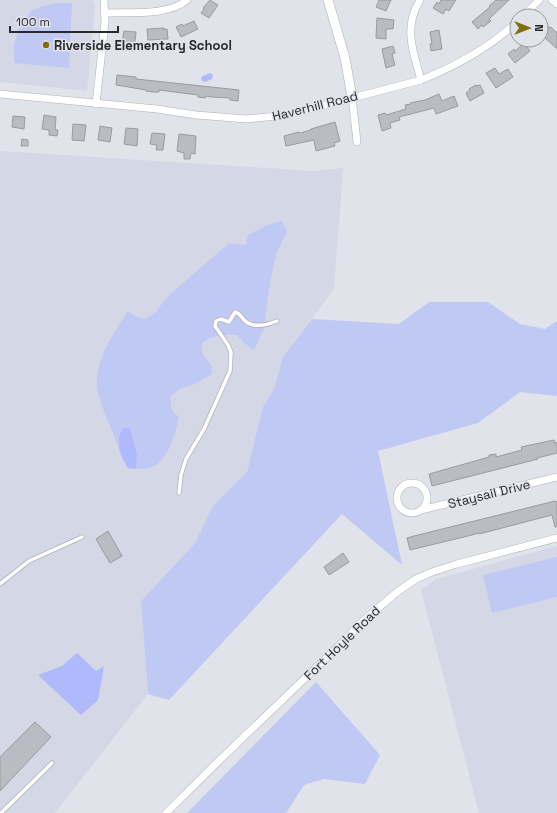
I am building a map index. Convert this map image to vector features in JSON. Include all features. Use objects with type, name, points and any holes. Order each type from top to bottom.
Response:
[{"type":"street","points":[[96,104],[106,13],[104,0]]},
{"type":"street","points":[[106,13],[165,11],[178,6],[187,0]]},
{"type":"street","points":[[328,0],[341,44],[352,97],[356,142]]},
{"type":"street","points":[[420,0],[412,15],[410,32],[411,43],[421,80]]},
{"type":"street","points":[[531,8],[539,0]]},
{"type":"street","points":[[552,0],[557,4]]},
{"type":"street","name":"Haverhill Road","points":[[0,94],[247,119],[287,116],[312,110],[352,97],[421,80],[479,52],[509,29]]},
{"type":"street","name":"Staysail Drive","points":[[421,510],[426,502],[425,492],[418,484],[414,483],[404,485],[397,493],[396,497],[399,507],[412,513],[557,477]]},
{"type":"street","name":"Fort Hoyle Road","points":[[166,813],[363,621],[406,586],[432,572],[557,538]]},
{"type":"lane","points":[[179,493],[186,459],[204,430],[230,370],[231,352],[215,326],[216,320],[221,319],[229,322],[235,312],[254,326],[271,324],[278,321]]},
{"type":"lane","points":[[0,584],[29,562],[82,537]]},
{"type":"lane","points":[[1,813],[52,763]]},
{"type":"shaded area","name":"Riverside Elementary School","points":[[0,0],[93,0],[95,8],[87,91],[0,82]]},
{"type":"shaded area","points":[[57,3],[72,3],[69,68],[14,63],[14,45],[20,26],[31,11],[43,6]]},
{"type":"shaded area","points":[[210,73],[213,75],[212,79],[205,82],[202,81],[201,78],[203,76]]},
{"type":"shaded area","points":[[0,151],[313,171],[343,168],[334,289],[283,357],[274,389],[263,408],[247,472],[213,506],[195,543],[141,601],[148,694],[55,813],[0,813]]},
{"type":"shaded area","points":[[282,221],[287,231],[276,255],[270,282],[264,328],[254,350],[244,343],[237,335],[210,338],[202,343],[202,353],[212,366],[212,374],[195,384],[179,389],[170,397],[172,411],[179,417],[170,447],[166,455],[155,466],[136,469],[137,455],[133,443],[119,434],[118,446],[98,391],[97,374],[99,365],[112,337],[128,311],[135,316],[144,319],[156,312],[166,298],[229,243],[246,245],[248,235],[267,225]]},
{"type":"shaded area","points":[[429,302],[488,302],[520,324],[545,329],[557,321],[557,396],[520,392],[478,423],[378,451],[402,565],[342,514],[169,700],[148,694],[141,601],[195,543],[213,506],[247,472],[263,407],[274,389],[283,357],[312,319],[399,324]]},
{"type":"shaded area","points":[[123,428],[130,428],[137,455],[136,469],[128,468],[119,448],[120,433]]},
{"type":"shaded area","points":[[557,546],[557,813],[479,813],[421,590],[436,579]]},
{"type":"shaded area","points":[[557,557],[557,597],[492,613],[483,575]]},
{"type":"shaded area","points":[[77,653],[96,671],[104,666],[98,700],[81,715],[38,675],[62,666]]},
{"type":"shaded area","points":[[316,682],[380,755],[365,784],[324,779],[304,785],[286,813],[187,813]]},
{"type":"building","points":[[210,0],[218,5],[209,18],[201,13],[204,9],[203,8]]},
{"type":"building","points":[[379,0],[391,0],[386,11],[376,7]]},
{"type":"building","points":[[441,0],[456,0],[449,11],[446,9],[443,14],[433,8],[437,2],[439,4]]},
{"type":"building","points":[[496,0],[509,0],[489,19],[491,21],[483,27],[482,25],[478,29],[472,22]]},
{"type":"building","points":[[377,18],[394,20],[393,29],[386,29],[386,39],[376,38]]},
{"type":"building","points":[[194,21],[198,29],[181,37],[176,27],[182,24],[183,26]]},
{"type":"building","points":[[549,27],[551,27],[557,33],[557,49],[549,42]]},
{"type":"building","points":[[164,28],[164,30],[167,29],[168,39],[148,40],[147,29]]},
{"type":"building","points":[[439,30],[442,49],[431,51],[430,44],[432,44],[430,32]]},
{"type":"building","points":[[124,31],[136,32],[134,51],[120,49],[120,42],[122,43]]},
{"type":"building","points":[[393,46],[395,53],[392,54],[395,65],[386,68],[382,49]]},
{"type":"building","points":[[518,48],[528,48],[530,51],[515,63],[508,54],[514,49],[515,51]]},
{"type":"building","points":[[495,68],[499,74],[508,69],[513,77],[496,88],[486,73]]},
{"type":"building","points":[[117,75],[136,77],[136,79],[239,90],[238,101],[230,100],[230,98],[206,96],[205,98],[198,97],[198,95],[159,90],[159,92],[146,91],[116,85]]},
{"type":"building","points":[[476,85],[480,85],[484,93],[470,101],[466,93],[470,90],[469,89]]},
{"type":"building","points":[[439,94],[442,101],[454,96],[458,106],[436,114],[434,108],[399,117],[400,120],[390,123],[391,128],[382,131],[378,115],[385,113],[386,115],[406,109],[405,105],[425,100]]},
{"type":"building","points":[[44,115],[56,117],[55,130],[58,130],[57,136],[49,135],[49,130],[42,129]]},
{"type":"building","points":[[13,116],[25,117],[24,129],[12,127]]},
{"type":"building","points":[[335,122],[340,141],[334,143],[335,146],[316,151],[314,140],[286,146],[284,136],[311,130]]},
{"type":"building","points":[[73,124],[86,125],[84,141],[72,140]]},
{"type":"building","points":[[100,126],[112,128],[110,142],[98,140]]},
{"type":"building","points":[[126,128],[138,129],[137,146],[124,144]]},
{"type":"building","points":[[152,133],[165,134],[163,150],[156,150],[157,145],[150,144]]},
{"type":"building","points":[[179,134],[196,136],[195,154],[191,153],[190,159],[184,159],[184,153],[177,151]]},
{"type":"building","points":[[22,139],[28,140],[28,146],[21,146]]},
{"type":"building","points":[[554,440],[555,443],[557,442],[557,453],[432,486],[429,474],[489,457],[489,455],[496,454],[496,457],[522,450],[521,447]]},
{"type":"building","points":[[555,501],[557,502],[557,527],[555,527],[552,515],[410,550],[407,538]]},
{"type":"building","points":[[108,531],[122,556],[110,563],[96,539]]},
{"type":"building","points":[[343,553],[349,562],[329,575],[324,567]]},
{"type":"building","points":[[35,722],[51,737],[0,791],[0,757]]},
{"type":"place","name":"Riverside Elementary School","points":[[46,45]]}]
